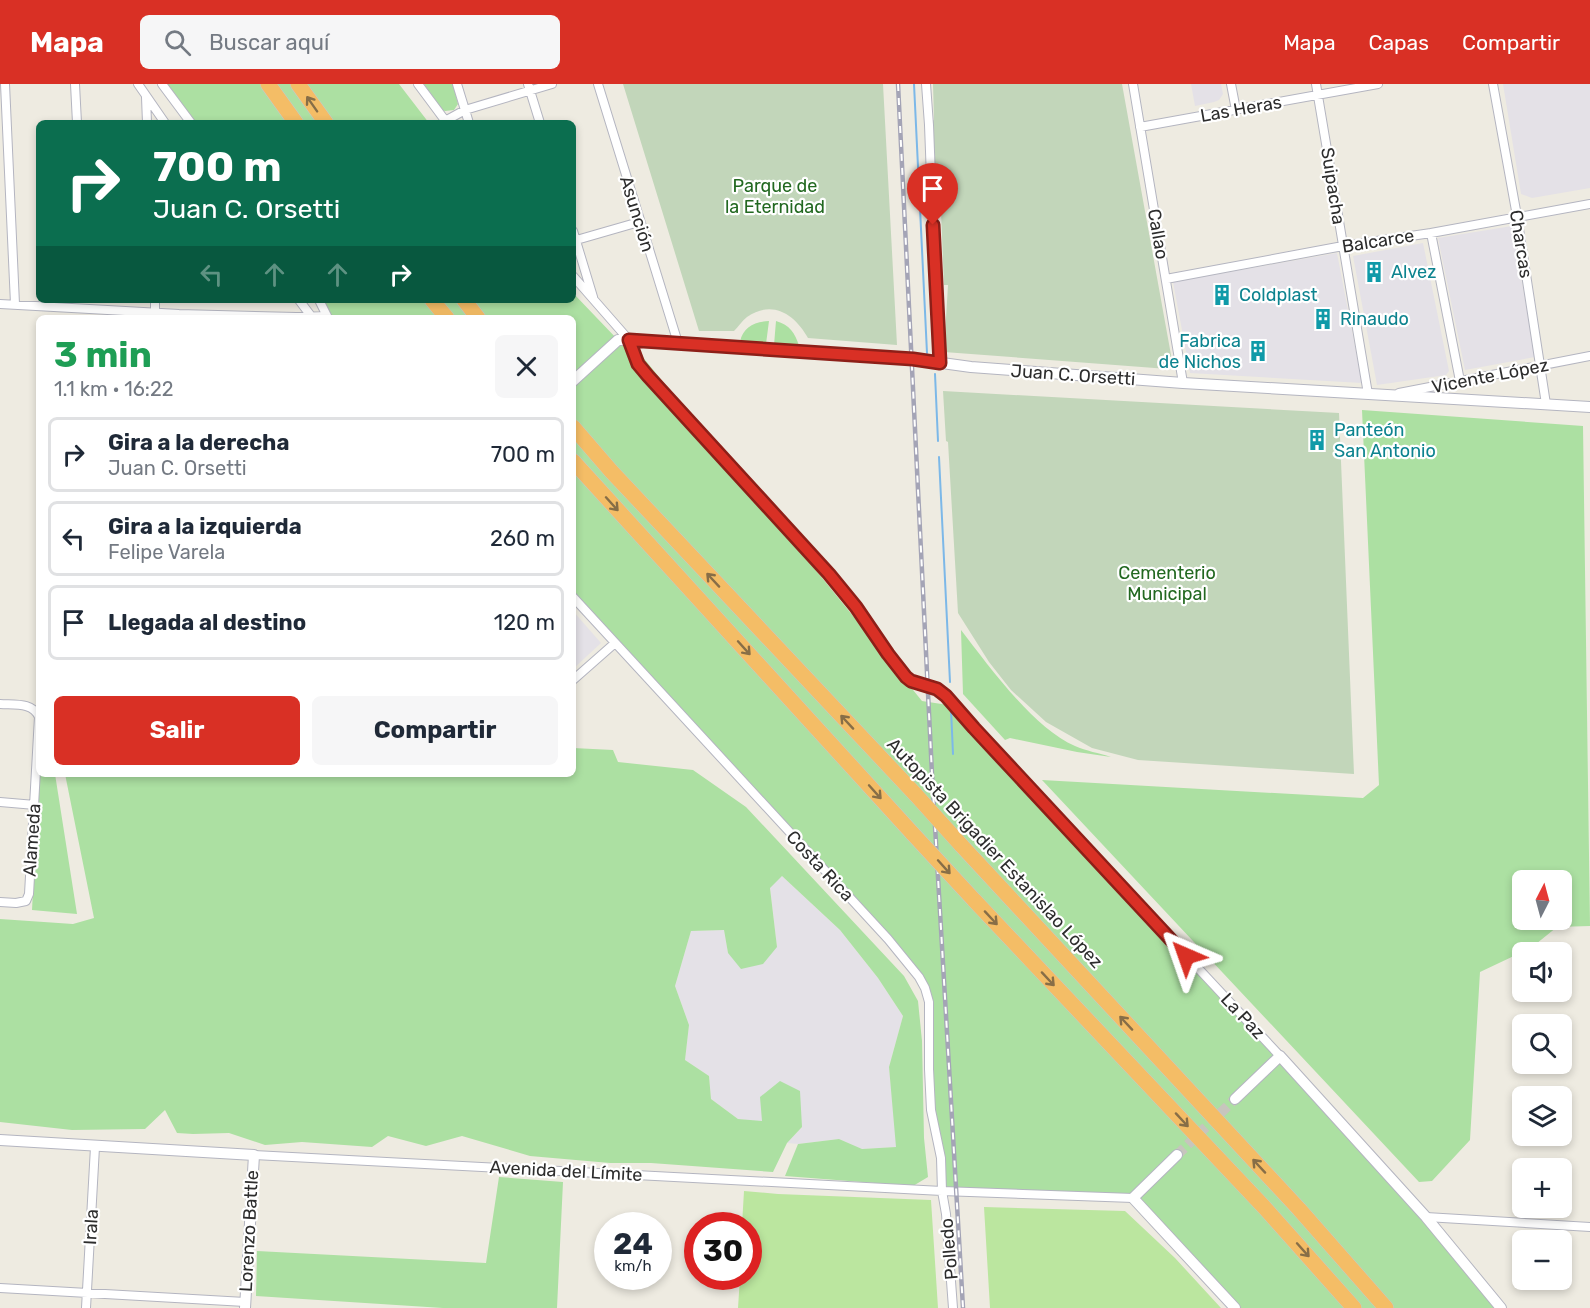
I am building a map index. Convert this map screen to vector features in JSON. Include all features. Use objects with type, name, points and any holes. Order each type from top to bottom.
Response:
[{"type":"highway","points":[[268,84],[294,120]]},
{"type":"highway","points":[[298,84],[324,120]]},
{"type":"highway","points":[[434,303],[444,315]]},
{"type":"highway","points":[[466,303],[476,315]]},
{"type":"highway","name":"Autopista Brigadier Estanislao López","points":[[576,430],[611,471],[916,795],[1299,1209],[1386,1308]]},
{"type":"highway","points":[[576,464],[913,834],[1264,1207],[1354,1308]]},
{"type":"street","points":[[5,84],[15,304]]},
{"type":"street","points":[[75,84],[77,120]]},
{"type":"street","points":[[138,84],[163,120]]},
{"type":"street","points":[[162,84],[188,120]]},
{"type":"street","points":[[418,84],[445,120]]},
{"type":"street","points":[[457,84],[468,120]]},
{"type":"street","points":[[449,120],[465,110],[529,87],[552,84]]},
{"type":"street","name":"Asunción","points":[[598,84],[678,343]]},
{"type":"street","points":[[927,84],[940,363]]},
{"type":"street","name":"Callao","points":[[1133,84],[1183,383]]},
{"type":"street","points":[[1231,84],[1236,110]]},
{"type":"street","name":"Suipacha","points":[[1316,84],[1368,394]]},
{"type":"street","name":"Las Heras","points":[[1140,127],[1378,84]]},
{"type":"street","name":"Charcas","points":[[1493,84],[1517,216],[1546,404]]},
{"type":"street","points":[[529,87],[539,120]]},
{"type":"street","points":[[146,97],[147,120]]},
{"type":"street","name":"Balcarce","points":[[1166,279],[1590,204]]},
{"type":"street","points":[[576,240],[639,222]]},
{"type":"street","points":[[1431,232],[1460,381]]},
{"type":"street","points":[[576,247],[594,299]]},
{"type":"street","points":[[576,279],[594,299]]},
{"type":"street","name":"La Paz","points":[[594,299],[629,340],[638,364],[829,574],[856,607],[906,677],[911,681],[937,689],[946,696],[1280,1056],[1426,1217],[1501,1308]]},
{"type":"street","points":[[155,303],[155,313]]},
{"type":"street","points":[[0,304],[86,304],[155,313],[204,315]]},
{"type":"street","points":[[576,378],[618,340],[629,340]]},
{"type":"street","name":"Juan C. Orsetti","points":[[629,340],[913,359],[971,368],[1183,383],[1590,407]]},
{"type":"street","name":"Vicente López","points":[[1390,395],[1590,356]]},
{"type":"street","name":"Costa Rica","points":[[576,600],[888,939],[919,977],[929,1002],[931,1110],[941,1158],[942,1191]]},
{"type":"street","points":[[576,677],[615,643]]},
{"type":"street","name":"Alameda","points":[[0,704],[20,705],[36,711]]},
{"type":"street","name":"Alameda","points":[[0,902],[26,901],[29,894],[36,777]]},
{"type":"street","points":[[0,802],[35,805]]},
{"type":"street","points":[[1235,1099],[1280,1056]]},
{"type":"street","name":"Avenida del Límite","points":[[0,1140],[942,1191],[1133,1198]]},
{"type":"street","name":"Irala","points":[[86,1308],[96,1147]]},
{"type":"street","name":"Lorenzo Battle","points":[[245,1305],[254,1155]]},
{"type":"street","points":[[1177,1155],[1133,1198],[1235,1308]]},
{"type":"street","name":"Polledo","points":[[942,1191],[946,1214],[953,1308]]},
{"type":"street","points":[[1426,1217],[1590,1227]]},
{"type":"street","points":[[0,1288],[245,1305]]},
{"type":"shaded area","points":[[1191,84],[1221,84],[1223,94],[1219,100],[1195,106]]},
{"type":"shaded area","points":[[1503,84],[1590,84],[1590,188],[1532,198],[1521,194]]},
{"type":"shaded area","points":[[1512,226],[1535,357],[1465,370],[1438,238]]},
{"type":"shaded area","points":[[1423,243],[1449,371],[1446,375],[1377,385],[1353,256]]},
{"type":"shaded area","points":[[1337,253],[1362,383],[1190,373],[1173,282]]},
{"type":"shaded area","points":[[576,614],[601,643],[576,666]]},
{"type":"shaded area","points":[[782,876],[840,930],[878,978],[903,1016],[889,1067],[897,1147],[861,1149],[839,1139],[798,1144],[787,1143],[802,1127],[738,1119],[711,1099],[709,1076],[685,1060],[689,1025],[675,986],[691,931],[724,930],[728,953],[777,947],[770,887]]},
{"type":"green space","points":[[162,84],[399,84],[427,120],[189,120]]},
{"type":"green space","points":[[424,84],[453,84],[458,104],[454,110],[442,110]]},
{"type":"green space","name":"Parque de la Eternidad","points":[[623,84],[883,84],[897,345],[808,338],[797,322],[790,317],[782,312],[766,309],[747,317],[734,331],[699,331]]},
{"type":"green space","points":[[933,84],[1122,84],[1173,366],[1168,369],[944,352],[948,285],[944,285],[941,212],[937,211],[932,121],[934,120]]},
{"type":"green space","points":[[576,296],[618,340],[629,340],[922,701],[948,705],[974,728],[1280,1056],[1501,1308],[1235,1308],[1133,1198],[942,1191],[931,1110],[929,1002],[919,977],[576,600],[576,315],[326,315],[320,303],[576,303]]},
{"type":"green space","points":[[769,321],[766,344],[740,342],[741,337],[750,326]]},
{"type":"green space","points":[[776,321],[791,330],[799,346],[774,345]]},
{"type":"green space","name":"Cementerio Municipal","points":[[943,391],[1339,413],[1354,774],[1138,760],[1092,748],[1046,722],[1011,690],[989,662],[958,613]]},
{"type":"green space","points":[[1362,410],[1583,426],[1590,926],[1572,927],[1572,870],[1512,870],[1512,930],[1553,930],[1538,942],[1512,942],[1512,957],[1480,972],[1470,1140],[1432,1181],[1419,1182],[1042,780],[1363,798],[1379,785]]},
{"type":"green space","points":[[961,630],[1013,695],[1044,726],[1059,738],[1075,746],[1111,757],[1010,738],[1005,740],[963,694]]},
{"type":"green space","points":[[576,748],[613,750],[618,762],[693,770],[746,807],[904,976],[918,1001],[928,1177],[913,1186],[785,1176],[798,1144],[839,1139],[862,1149],[896,1147],[889,1067],[903,1016],[878,978],[840,930],[782,876],[770,888],[777,947],[763,964],[741,969],[728,953],[724,930],[691,931],[675,986],[689,1025],[685,1060],[709,1076],[711,1099],[738,1119],[762,1121],[760,1097],[780,1081],[800,1091],[802,1127],[787,1143],[773,1172],[530,1156],[462,1136],[426,1146],[388,1136],[372,1147],[302,1142],[265,1145],[229,1133],[177,1133],[165,1110],[145,1129],[72,1130],[0,1122],[0,919],[73,924],[94,918],[66,777],[576,777]]},
{"type":"green space","points":[[39,777],[55,777],[77,914],[32,910]]},
{"type":"green space","points":[[499,1177],[563,1182],[557,1308],[443,1308],[256,1296],[257,1251],[486,1263]]},
{"type":"green space","points":[[744,1191],[931,1200],[938,1308],[738,1308],[739,1290],[762,1290],[762,1212],[743,1212]]},
{"type":"green space","points":[[984,1207],[1125,1211],[1175,1258],[1221,1308],[990,1308]]},
{"type":"waterway","points":[[914,84],[927,353]]},
{"type":"waterway","points":[[935,374],[938,441]]},
{"type":"waterway","points":[[939,457],[950,682]]},
{"type":"waterway","points":[[951,709],[953,754]]},
{"type":"tunnel","points":[[1177,1155],[1235,1099]]},
{"type":"railway","points":[[898,84],[932,774],[963,1308]]},
{"type":"place","name":"Alvez","points":[[1374,272]]},
{"type":"place","name":"Coldplast","points":[[1222,295]]},
{"type":"place","name":"Rinaudo","points":[[1323,319]]},
{"type":"place","name":"Fabrica de Nichos","points":[[1258,351]]},
{"type":"place","name":"Panteón San Antonio","points":[[1317,440]]},
{"type":"route","points":[[933,225],[940,363],[913,359],[629,340],[638,364],[829,574],[856,607],[906,677],[911,681],[937,689],[946,696],[1186,956]]}]
